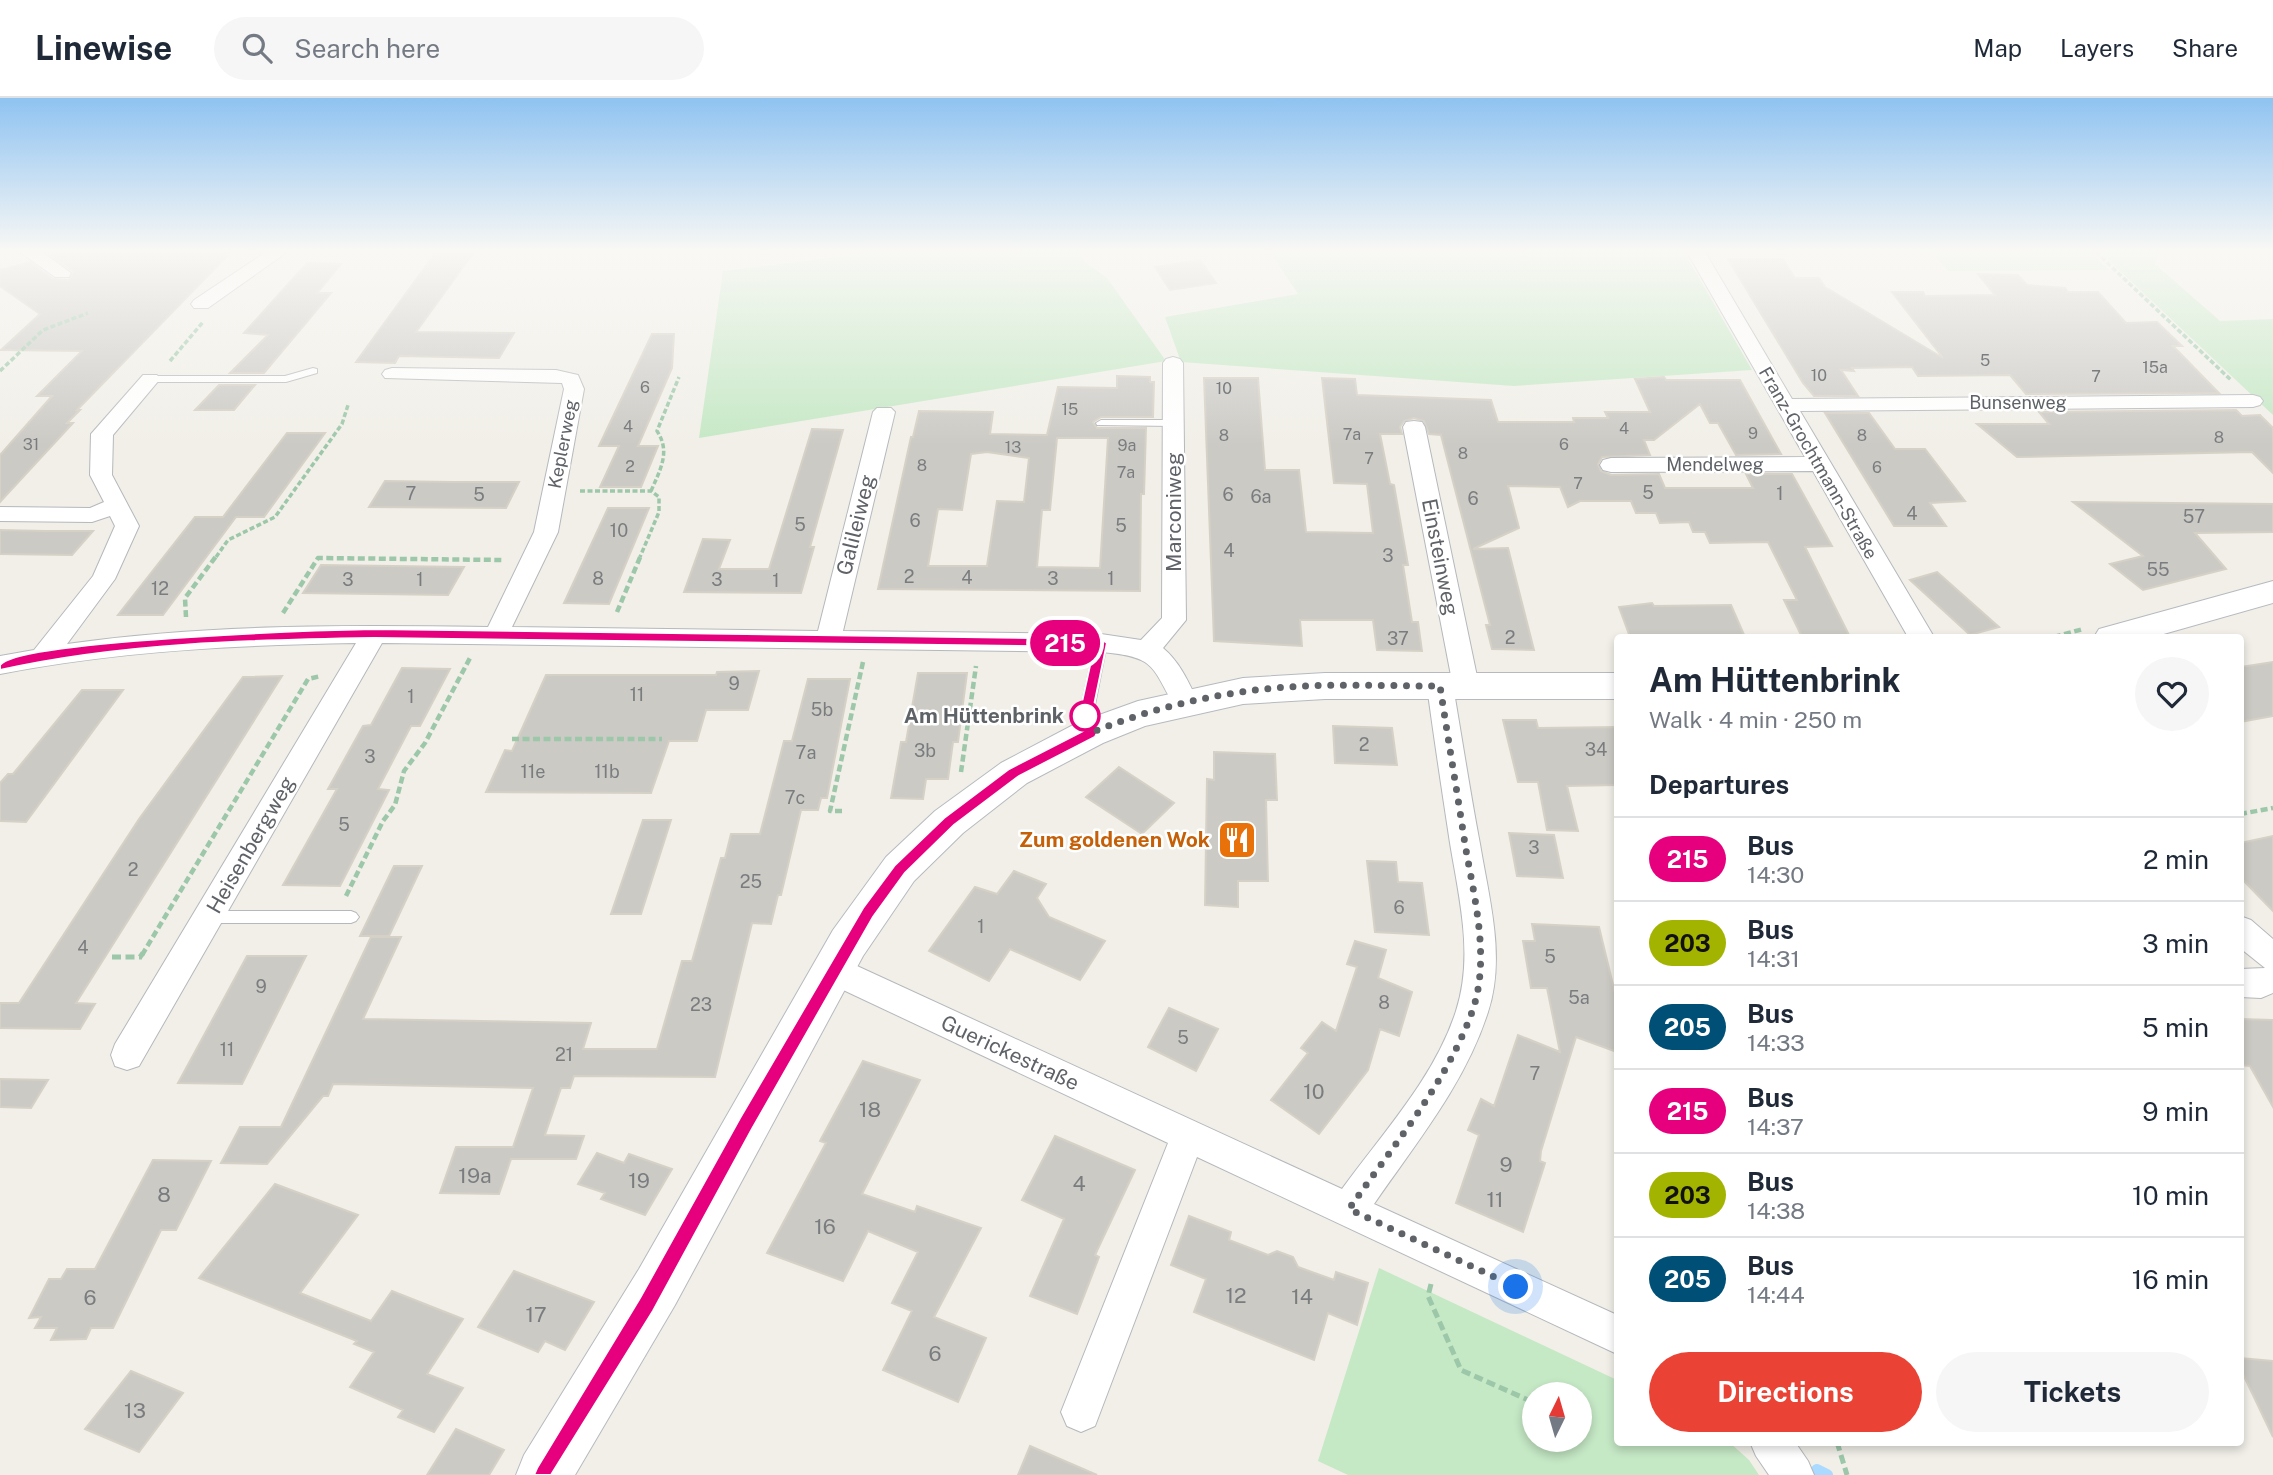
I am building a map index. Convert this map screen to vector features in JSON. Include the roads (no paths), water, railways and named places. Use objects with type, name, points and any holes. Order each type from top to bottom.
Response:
[{"type":"street","name":"Franz-Grochtmann-Straße","points":[[1733,316],[1919,634]]},
{"type":"street","name":"Marconiweg","points":[[1147,650],[1174,620],[1173,363]]},
{"type":"street","name":"Keplerweg","points":[[392,374],[556,376],[571,379],[574,389],[546,532],[488,634]]},
{"type":"street","points":[[43,656],[98,588],[118,555],[127,526],[101,475],[102,434],[150,379]]},
{"type":"street","name":"Bunsenweg","points":[[1783,405],[2253,401]]},
{"type":"street","name":"Galileiweg","points":[[829,638],[884,412]]},
{"type":"street","name":"Einsteinweg","points":[[1349,1209],[1426,1099],[1458,1046],[1473,1009],[1480,965],[1453,686],[1414,427]]},
{"type":"street","name":"Mendelweg","points":[[1611,465],[1819,464]]},
{"type":"street","points":[[0,514],[92,515],[118,505]]},
{"type":"street","points":[[2122,634],[2273,592]]},
{"type":"street","name":"Heisenbergweg","points":[[127,1055],[374,634]]},
{"type":"street","points":[[0,665],[43,656],[268,636],[488,634],[1101,643],[1147,650],[1161,657],[1170,669],[1185,702]]},
{"type":"street","points":[[544,1475],[647,1304],[868,912],[900,869],[949,822],[1014,773],[1090,733],[1138,714],[1185,702],[1257,690],[1325,686],[1614,686]]},
{"type":"street","points":[[2244,933],[2273,958]]},
{"type":"street","name":"Guerickestraße","points":[[833,971],[1614,1334]]},
{"type":"street","points":[[2244,983],[2262,984],[2273,979]]},
{"type":"street","points":[[1081,1412],[1188,1136]]},
{"type":"street","points":[[1773,1446],[1794,1475]]},
{"type":"lane","points":[[150,379],[286,379],[313,371]]},
{"type":"lane","points":[[1101,423],[1173,424]]},
{"type":"lane","points":[[1090,733],[1085,720],[1101,643]]},
{"type":"lane","points":[[209,917],[343,917]]},
{"type":"waterway","points":[[1817,1470],[1827,1475]]},
{"type":"place","name":"Am Hüttenbrink","points":[[1085,716]]},
{"type":"place","name":"Zum goldenen Wok","points":[[1237,840]]}]
